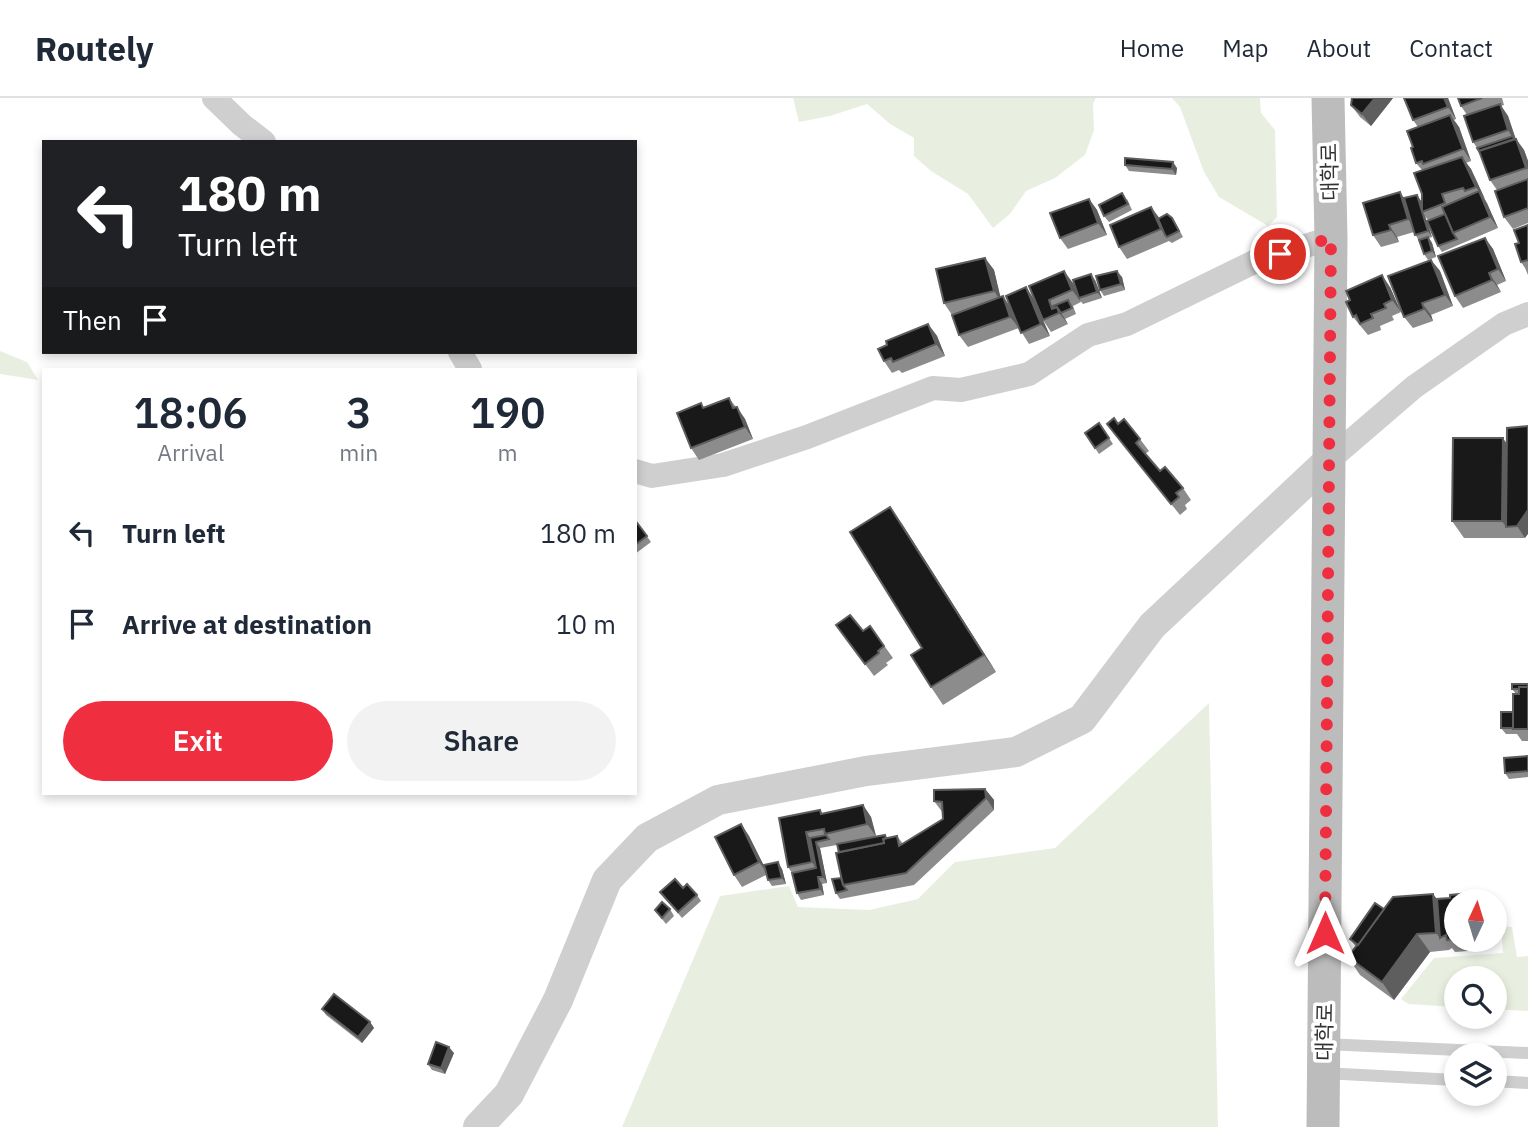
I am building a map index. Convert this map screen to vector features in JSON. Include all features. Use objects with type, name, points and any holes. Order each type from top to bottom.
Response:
[{"type":"main road","name":"대학로","points":[[1323,1127],[1331,238],[1328,98]]},
{"type":"street","points":[[214,98],[261,140]]},
{"type":"street","points":[[637,472],[653,476],[723,465],[807,437],[933,388],[961,390],[1029,374],[1088,335],[1127,324],[1254,262],[1331,238]]},
{"type":"street","points":[[478,1127],[509,1094],[558,1000],[607,880],[647,838],[718,800],[866,771],[1016,752],[1082,719],[1152,626],[1329,460],[1415,387],[1504,324],[1528,314]]},
{"type":"lane","points":[[1324,1059],[1528,1052]]},
{"type":"lane","points":[[1324,1059],[1444,1078]]},
{"type":"lane","points":[[1507,1082],[1528,1083]]},
{"type":"green space","points":[[793,98],[1096,98],[1093,104],[1094,130],[1085,155],[1055,178],[1026,191],[1010,214],[993,228],[968,194],[931,171],[914,156],[914,138],[890,124],[867,104],[830,116],[799,122]]},
{"type":"green space","points":[[1172,98],[1260,98],[1261,113],[1275,130],[1277,217],[1268,226],[1219,197],[1204,172],[1180,107]]},
{"type":"green space","points":[[0,351],[27,362],[38,380],[0,374]]},
{"type":"green space","points":[[1209,703],[1218,1127],[622,1127],[720,896],[789,886],[798,907],[869,910],[918,899],[955,862],[1055,848]]},
{"type":"green space","points":[[1507,927],[1512,927],[1517,957],[1528,956],[1528,1011],[1507,1010],[1507,966],[1444,966],[1444,1006],[1408,1004],[1401,999],[1434,958],[1507,952]]},
{"type":"building","points":[[1352,98],[1375,98],[1362,114],[1351,105]]},
{"type":"building","points":[[1404,98],[1444,98],[1448,107],[1413,120]]},
{"type":"building","points":[[1458,98],[1482,98],[1461,106]]},
{"type":"building","points":[[1500,104],[1508,130],[1473,142],[1464,116]]},
{"type":"building","points":[[1450,115],[1463,149],[1423,164],[1422,161],[1416,163],[1407,131]]},
{"type":"building","points":[[1513,136],[1514,139],[1479,151],[1477,148]]},
{"type":"building","points":[[1516,139],[1526,168],[1490,180],[1479,151]]},
{"type":"building","points":[[1462,157],[1476,187],[1442,194],[1445,203],[1422,212],[1422,194],[1414,173]]},
{"type":"building","points":[[1125,158],[1173,162],[1172,169],[1125,165]]},
{"type":"building","points":[[1528,179],[1528,208],[1504,217],[1495,191]]},
{"type":"building","points":[[1479,191],[1490,217],[1453,233],[1442,207]]},
{"type":"building","points":[[1400,192],[1408,219],[1389,225],[1391,230],[1373,235],[1363,203]]},
{"type":"building","points":[[1122,193],[1128,204],[1104,216],[1099,205]]},
{"type":"building","points":[[1417,195],[1428,231],[1415,235],[1404,198]]},
{"type":"building","points":[[1089,199],[1098,223],[1060,238],[1050,213]]},
{"type":"building","points":[[1151,207],[1161,229],[1119,247],[1110,225]]},
{"type":"building","points":[[1167,214],[1179,231],[1167,237],[1158,219]]},
{"type":"building","points":[[1445,214],[1457,239],[1438,246],[1427,221]]},
{"type":"building","points":[[1528,225],[1528,260],[1521,262],[1515,244],[1519,243],[1514,230]]},
{"type":"building","points":[[1428,237],[1432,251],[1424,254],[1419,240]]},
{"type":"building","points":[[1485,238],[1498,269],[1489,273],[1492,280],[1455,296],[1438,256]]},
{"type":"building","points":[[985,258],[994,291],[944,303],[936,269]]},
{"type":"building","points":[[1431,260],[1445,295],[1422,303],[1424,309],[1404,317],[1388,276]]},
{"type":"building","points":[[1064,271],[1072,290],[1049,300],[1052,309],[1057,307],[1059,313],[1043,320],[1029,286]]},
{"type":"building","points":[[1117,271],[1121,284],[1100,290],[1096,276]]},
{"type":"building","points":[[1091,274],[1097,292],[1079,298],[1073,280]]},
{"type":"building","points":[[1382,275],[1392,300],[1384,304],[1386,308],[1371,314],[1373,318],[1360,324],[1356,315],[1353,317],[1346,302],[1350,300],[1346,291]]},
{"type":"building","points":[[1026,287],[1041,324],[1021,333],[1006,296]]},
{"type":"building","points":[[1003,296],[1010,317],[959,335],[952,315]]},
{"type":"building","points":[[1068,300],[1072,308],[1061,313],[1053,306]]},
{"type":"building","points":[[928,324],[936,344],[893,362],[891,358],[884,361],[878,349],[887,345],[886,341]]},
{"type":"building","points":[[729,398],[733,408],[737,407],[745,427],[691,448],[677,413],[701,403],[703,408]]},
{"type":"building","points":[[1114,418],[1118,424],[1124,419],[1140,439],[1136,443],[1160,471],[1165,467],[1183,488],[1176,493],[1179,497],[1171,504],[1107,424]]},
{"type":"building","points":[[1099,423],[1109,438],[1095,448],[1085,433]]},
{"type":"building","points":[[1528,426],[1528,510],[1517,526],[1506,527],[1507,428]]},
{"type":"building","points":[[1453,438],[1503,438],[1502,521],[1452,521]]},
{"type":"building","points":[[890,507],[984,655],[931,687],[911,655],[922,648],[850,532]]},
{"type":"building","points":[[637,523],[647,536],[637,544]]},
{"type":"building","points":[[850,615],[863,631],[870,626],[884,646],[865,664],[836,625]]},
{"type":"building","points":[[1512,684],[1528,684],[1528,687],[1512,689]]},
{"type":"building","points":[[1519,687],[1528,687],[1528,729],[1513,729],[1513,694],[1519,694]]},
{"type":"building","points":[[1501,712],[1513,712],[1513,728],[1501,728]]},
{"type":"building","points":[[1528,756],[1528,771],[1505,773],[1504,758]]},
{"type":"building","points":[[985,789],[986,798],[906,873],[843,885],[836,853],[884,843],[883,839],[897,836],[899,846],[943,819],[942,802],[934,801],[934,790]]},
{"type":"building","points":[[863,805],[867,824],[825,834],[824,829],[806,832],[812,862],[788,867],[779,818],[820,810],[821,814]]},
{"type":"building","points":[[741,824],[759,862],[734,875],[715,837]]},
{"type":"building","points":[[826,835],[829,839],[816,842],[823,877],[818,877],[820,889],[797,893],[792,873],[816,868],[810,838]]},
{"type":"building","points":[[885,835],[884,843],[839,852],[837,844]]},
{"type":"building","points":[[778,862],[782,878],[768,880],[764,865]]},
{"type":"building","points":[[841,878],[847,890],[836,893],[832,879]]},
{"type":"building","points":[[675,879],[683,888],[687,884],[697,895],[678,912],[660,892]]},
{"type":"building","points":[[1433,894],[1436,933],[1417,934],[1382,982],[1348,957],[1393,897]]},
{"type":"building","points":[[1444,898],[1444,936],[1440,938],[1437,899]]},
{"type":"building","points":[[662,902],[670,909],[662,918],[655,910]]},
{"type":"building","points":[[1375,903],[1384,909],[1358,945],[1350,939]]},
{"type":"building","points":[[334,994],[370,1022],[358,1037],[322,1009]]},
{"type":"building","points":[[436,1042],[449,1047],[441,1068],[428,1064]]},
{"type":"route","points":[[1280,254],[1331,238],[1325,933]]}]
